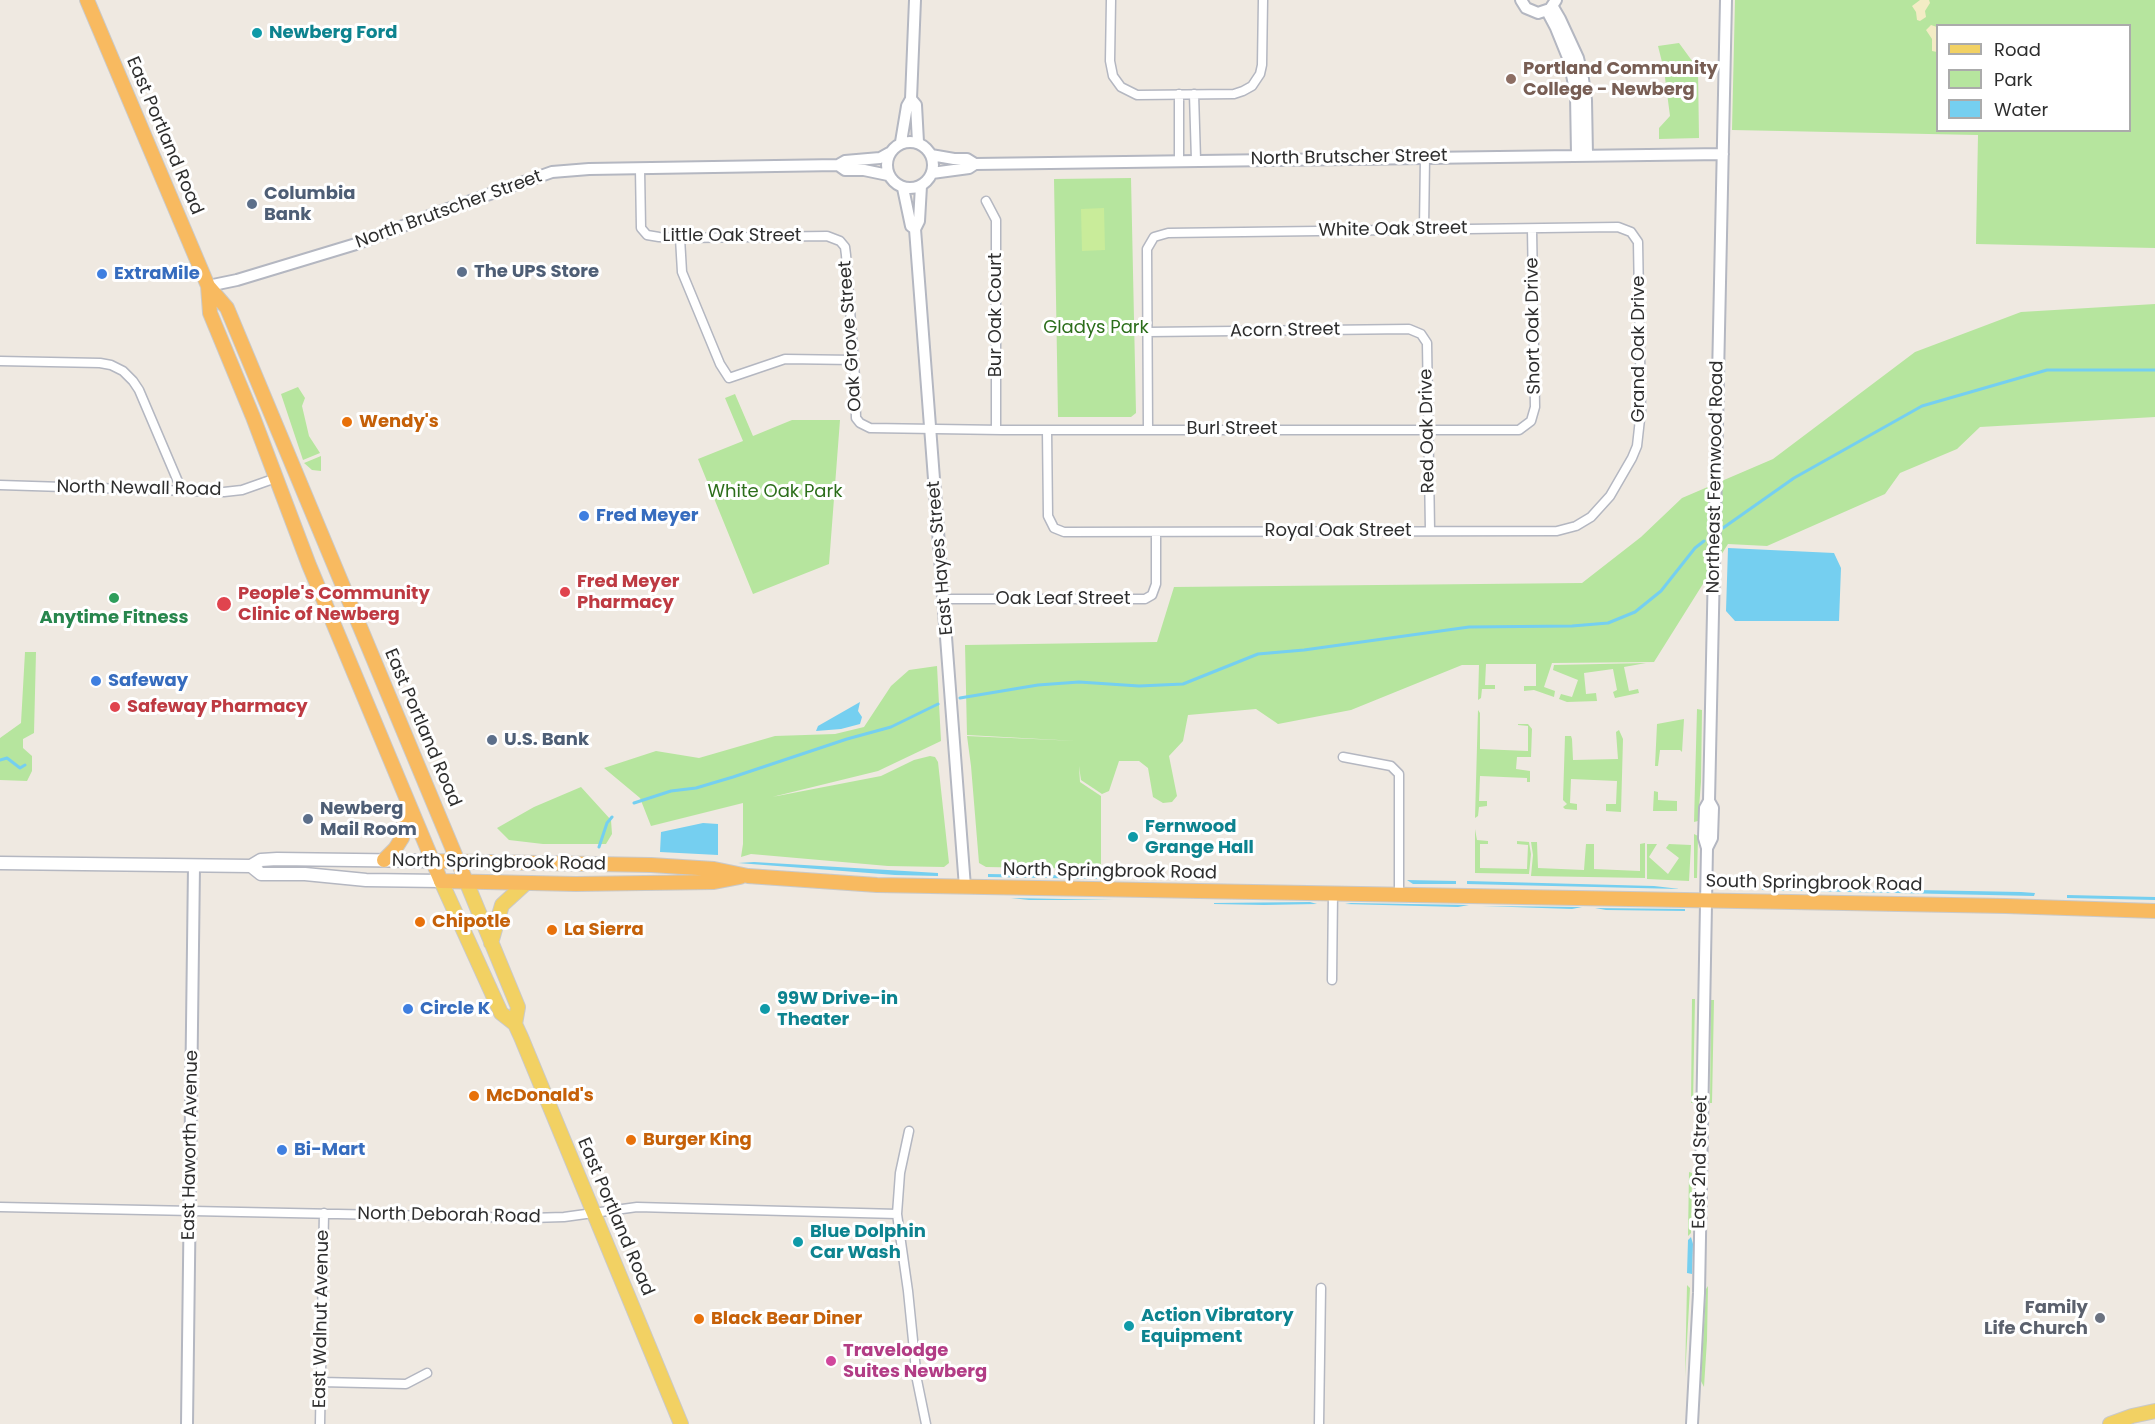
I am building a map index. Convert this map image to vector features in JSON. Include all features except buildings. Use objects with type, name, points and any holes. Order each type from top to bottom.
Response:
[{"type":"highway","name":"East Portland Road","points":[[87,0],[208,286],[227,308],[466,881]]},
{"type":"highway","name":"East Portland Road","points":[[208,286],[210,313],[313,575],[441,881]]},
{"type":"highway","points":[[384,860],[396,849],[402,838],[407,802]]},
{"type":"highway","name":"North Springbrook Road","points":[[432,861],[651,865],[714,869],[748,876],[876,885],[1472,895]]},
{"type":"highway","points":[[676,881],[676,875],[705,875],[714,869]]},
{"type":"highway","name":"North Springbrook Road","points":[[441,881],[525,884],[714,882],[748,876]]},
{"type":"highway","name":"South Springbrook Road","points":[[1472,895],[2155,911]]},
{"type":"main road","name":"North Springbrook Road","points":[[0,863],[251,866],[261,860],[432,861]]},
{"type":"main road","name":"North Springbrook Road","points":[[251,866],[261,874],[305,874],[366,880],[441,881]]},
{"type":"main road","name":"East Portland Road","points":[[441,881],[501,1013],[515,1024],[681,1424]]},
{"type":"main road","name":"East Portland Road","points":[[466,881],[518,1007],[515,1024]]},
{"type":"main road","points":[[491,943],[502,905],[525,884]]},
{"type":"main road","points":[[2132,1416],[2155,1402]]},
{"type":"main road","points":[[2110,1424],[2155,1411]]},
{"type":"street","points":[[901,142],[907,106],[911,99],[915,0]]},
{"type":"street","points":[[1111,0],[1110,61],[1113,76],[1121,87],[1137,95],[1234,93],[1252,86],[1260,75],[1262,64],[1263,0]]},
{"type":"street","points":[[1521,0],[1532,12],[1538,13],[1552,6],[1578,58],[1586,100],[1582,155]]},
{"type":"street","name":"Northeast Fernwood Road","points":[[1705,900],[1707,848],[1704,838],[1705,808],[1709,801],[1726,0]]},
{"type":"street","points":[[1179,94],[1179,161]]},
{"type":"street","points":[[1194,94],[1196,160]]},
{"type":"street","points":[[911,99],[915,105],[918,142]]},
{"type":"street","points":[[901,142],[918,142],[931,155],[932,173],[921,186],[903,188],[888,175],[886,160],[889,153],[901,142]]},
{"type":"street","name":"North Brutscher Street","points":[[208,286],[237,280],[356,244],[539,176],[568,170],[838,165],[845,161],[880,158],[889,153]]},
{"type":"street","name":"North Brutscher Street","points":[[932,173],[969,168],[975,164],[1723,154]]},
{"type":"street","name":"North Brutscher Street","points":[[931,155],[967,159],[975,164]]},
{"type":"street","points":[[1424,230],[1425,158]]},
{"type":"street","name":"North Brutscher Street","points":[[838,165],[845,170],[864,170],[888,175]]},
{"type":"street","name":"Little Oak Street","points":[[640,169],[641,228],[647,235],[680,238],[827,236],[840,241],[845,247]]},
{"type":"street","name":"East Hayes Street","points":[[921,186],[919,221],[915,229],[965,887]]},
{"type":"street","name":"East Hayes Street","points":[[903,188],[910,226],[915,229]]},
{"type":"street","name":"Bur Oak Court","points":[[986,201],[996,220],[996,430]]},
{"type":"street","name":"White Oak Street","points":[[1148,332],[1147,249],[1154,237],[1168,233],[1532,230],[1618,227],[1632,232]]},
{"type":"street","name":"Short Oak Drive","points":[[1530,421],[1535,406],[1532,230]]},
{"type":"street","name":"Grand Oak Drive","points":[[1610,496],[1632,458],[1640,432],[1638,242],[1632,232]]},
{"type":"street","points":[[680,238],[682,272],[720,364],[729,378],[785,359],[854,360]]},
{"type":"street","name":"Oak Grove Street","points":[[845,247],[854,360],[855,412],[860,423],[870,428],[931,430]]},
{"type":"street","name":"Acorn Street","points":[[1148,332],[1409,329],[1421,334]]},
{"type":"street","points":[[1148,332],[1148,430]]},
{"type":"street","name":"Red Oak Drive","points":[[1421,334],[1427,343],[1430,530]]},
{"type":"street","points":[[0,361],[100,363],[123,371],[139,390],[182,491]]},
{"type":"street","name":"Burl Street","points":[[931,430],[1519,430],[1530,421]]},
{"type":"street","name":"Royal Oak Street","points":[[1047,430],[1048,516],[1054,528],[1064,532],[1557,531],[1576,526],[1591,518],[1610,496]]},
{"type":"street","name":"North Newall Road","points":[[0,485],[216,492],[242,490],[276,478]]},
{"type":"street","name":"Oak Leaf Street","points":[[944,599],[1145,599],[1152,594],[1156,584],[1156,532]]},
{"type":"street","points":[[1343,757],[1391,766],[1399,774],[1399,894]]},
{"type":"street","name":"East Haworth Avenue","points":[[187,1424],[194,866]]},
{"type":"street","points":[[1332,980],[1333,893]]},
{"type":"street","name":"East 2nd Street","points":[[1692,1424],[1699,1293],[1705,900]]},
{"type":"street","points":[[909,1131],[900,1173],[897,1214],[917,1380],[926,1424]]},
{"type":"street","name":"North Deborah Road","points":[[0,1207],[530,1218],[564,1217],[637,1207],[897,1214]]},
{"type":"street","name":"East Walnut Avenue","points":[[320,1424],[324,1213]]},
{"type":"street","points":[[1319,1424],[1321,1288]]},
{"type":"street","points":[[321,1382],[406,1384],[427,1373]]},
{"type":"green space","points":[[1735,0],[2155,0],[2155,248],[1976,244],[1978,135],[1732,130]]},
{"type":"green space","points":[[1679,43],[1698,69],[1699,138],[1659,139],[1659,128],[1670,116],[1664,70],[1658,46]]},
{"type":"green space","name":"Gladys Park","points":[[1131,178],[1136,413],[1131,417],[1058,417],[1054,179]]},
{"type":"green space","points":[[1104,208],[1105,250],[1082,251],[1081,209]]},
{"type":"green space","points":[[2155,304],[2155,417],[1980,427],[1957,449],[1900,473],[1885,494],[1767,546],[1728,544],[1654,662],[1552,663],[1544,687],[1555,691],[1554,697],[1534,690],[1524,691],[1524,686],[1536,686],[1536,664],[1486,664],[1485,685],[1495,685],[1495,689],[1482,689],[1481,698],[1478,700],[1479,665],[1462,665],[1351,710],[1278,724],[1256,709],[1188,715],[1183,741],[1169,756],[1177,796],[1172,802],[1163,803],[1153,797],[1148,768],[1139,761],[1119,761],[1109,791],[1102,794],[1081,780],[1079,766],[1080,782],[1101,796],[1101,864],[1099,869],[986,867],[979,863],[967,736],[1077,741],[967,735],[965,645],[1157,642],[1174,587],[1582,583],[1641,537],[1682,498],[1773,459],[1915,352],[2021,312]]},
{"type":"green space","points":[[298,387],[305,398],[302,406],[309,436],[320,453],[303,460],[281,394]]},
{"type":"green space","name":"White Oak Park","points":[[735,394],[753,436],[792,420],[840,420],[829,564],[753,594],[698,459],[743,441],[725,398]]},
{"type":"green space","points":[[321,456],[321,471],[312,470],[304,463]]},
{"type":"green space","points":[[25,652],[36,652],[34,733],[23,739],[23,748],[32,756],[32,771],[27,781],[0,780],[0,738],[21,723]]},
{"type":"green space","points":[[1646,663],[1624,667],[1629,691],[1638,689],[1639,693],[1615,698],[1613,692],[1617,690],[1613,669],[1584,673],[1586,694],[1596,693],[1597,701],[1567,702],[1559,699],[1561,694],[1572,697],[1578,680],[1553,670],[1554,665]]},
{"type":"green space","points":[[937,666],[941,741],[878,771],[772,797],[881,776],[914,760],[935,757],[938,762],[949,863],[944,867],[888,866],[751,854],[741,857],[743,803],[651,826],[640,798],[604,768],[656,751],[699,758],[775,736],[835,734],[864,727],[891,686],[909,670]]},
{"type":"green space","points":[[1697,709],[1702,710],[1701,782],[1698,821],[1694,822]]},
{"type":"green space","points":[[1478,710],[1480,713],[1480,749],[1528,751],[1528,726],[1518,724],[1528,724],[1532,729],[1531,757],[1517,757],[1516,769],[1530,771],[1530,782],[1527,782],[1527,778],[1480,776],[1479,801],[1487,801],[1487,806],[1479,807],[1478,816],[1475,818]]},
{"type":"green space","points":[[1684,719],[1682,752],[1680,750],[1660,750],[1658,766],[1655,766],[1657,724]]},
{"type":"green space","points":[[1619,730],[1623,739],[1621,812],[1606,811],[1606,804],[1616,804],[1617,781],[1571,779],[1570,803],[1577,804],[1577,810],[1565,809],[1563,807],[1567,804],[1563,800],[1565,736],[1571,736],[1572,739],[1573,760],[1618,759],[1616,732]]},
{"type":"green space","points":[[581,787],[611,820],[612,834],[606,844],[543,844],[509,840],[497,828],[534,807]]},
{"type":"green space","points":[[1654,791],[1658,792],[1658,800],[1677,801],[1677,811],[1653,811]]},
{"type":"green space","points":[[1475,829],[1477,840],[1488,841],[1488,844],[1480,844],[1480,868],[1527,869],[1528,845],[1517,844],[1517,841],[1529,842],[1531,854],[1529,874],[1475,873]]},
{"type":"green space","points":[[1694,834],[1698,836],[1697,878],[1694,878]]},
{"type":"green space","points":[[1531,842],[1537,842],[1538,868],[1584,870],[1586,844],[1594,844],[1594,869],[1640,871],[1640,844],[1645,843],[1645,878],[1531,876],[1533,855]]},
{"type":"green space","points":[[1647,844],[1657,844],[1649,857],[1668,874],[1679,858],[1666,848],[1669,844],[1691,845],[1689,881],[1647,879]]},
{"type":"green space","points":[[1692,999],[1695,999],[1693,1103],[1691,1103]]},
{"type":"green space","points":[[1711,1000],[1714,1000],[1712,1103],[1710,1103]]},
{"type":"green space","points":[[1689,1172],[1692,1173],[1691,1233],[1688,1236]]},
{"type":"green space","points":[[1687,1285],[1690,1288],[1685,1377]]},
{"type":"green space","points":[[1708,1286],[1707,1340],[1704,1387],[1701,1381]]},
{"type":"sand","points":[[1920,0],[1929,0],[1930,3],[1925,11],[1926,17],[1920,21],[1917,20],[1912,6]]},
{"type":"sand","points":[[1931,25],[1936,27],[1936,52],[1932,51],[1932,39],[1926,30]]},
{"type":"water","points":[[1728,548],[1834,553],[1841,568],[1839,621],[1735,621],[1726,611]]},
{"type":"water","points":[[860,702],[858,711],[862,717],[860,724],[841,729],[816,731],[818,726]]},
{"type":"water","points":[[703,823],[718,824],[718,855],[660,852],[661,832]]},
{"type":"water","points":[[738,863],[938,873],[938,876]]},
{"type":"water","points":[[988,874],[1105,876],[1105,879],[988,877]]},
{"type":"water","points":[[1407,880],[1456,881],[1456,884],[1413,884]]},
{"type":"water","points":[[1467,881],[1654,886],[1680,889],[1467,884]]},
{"type":"water","points":[[1762,887],[2035,893],[2034,896],[1762,890]]},
{"type":"water","points":[[2067,895],[2155,897],[2155,900],[2067,898]]},
{"type":"water","points":[[1011,898],[1114,900],[1029,900]]},
{"type":"water","points":[[1310,902],[1317,904],[1214,904],[1214,903]]},
{"type":"water","points":[[1345,904],[1469,905],[1458,907]]},
{"type":"water","points":[[1482,906],[1582,907],[1572,909]]},
{"type":"water","points":[[1595,908],[1685,909],[1685,911],[1606,910]]},
{"type":"water","points":[[1691,1237],[1693,1244],[1692,1274],[1687,1273],[1688,1240]]},
{"type":"waterway","points":[[1723,528],[1794,478],[1922,406],[2047,370],[2155,370]]},
{"type":"waterway","points":[[960,698],[1038,685],[1079,682],[1139,686],[1183,684],[1258,654],[1304,650],[1469,627],[1572,626],[1608,623],[1635,612],[1661,591],[1695,548],[1704,541]]},
{"type":"waterway","points":[[634,803],[671,791],[696,788],[891,727],[938,704]]},
{"type":"waterway","points":[[0,760],[7,758],[20,768],[25,765]]},
{"type":"waterway","points":[[599,847],[607,823],[612,817]]},
{"type":"place","name":"Newberg Ford","points":[[257,33]]},
{"type":"place","name":"Portland Community College - Newberg","points":[[1511,79]]},
{"type":"place","name":"Columbia Bank","points":[[252,204]]},
{"type":"place","name":"The UPS Store","points":[[462,272]]},
{"type":"place","name":"ExtraMile","points":[[102,274]]},
{"type":"place","name":"Wendy's","points":[[347,422]]},
{"type":"place","name":"Fred Meyer","points":[[584,516]]},
{"type":"place","name":"Fred Meyer Pharmacy","points":[[565,592]]},
{"type":"place","name":"Anytime Fitness","points":[[114,598]]},
{"type":"place","name":"People's Community Clinic of Newberg","points":[[224,604]]},
{"type":"place","name":"Safeway","points":[[96,681]]},
{"type":"place","name":"Safeway Pharmacy","points":[[115,707]]},
{"type":"place","name":"U.S. Bank","points":[[492,740]]},
{"type":"place","name":"Newberg Mail Room","points":[[308,819]]},
{"type":"place","name":"Fernwood Grange Hall","points":[[1133,837]]},
{"type":"place","name":"Chipotle","points":[[420,922]]},
{"type":"place","name":"La Sierra","points":[[552,930]]},
{"type":"place","name":"Circle K","points":[[408,1009]]},
{"type":"place","name":"99W Drive-in Theater","points":[[765,1009]]},
{"type":"place","name":"McDonald's","points":[[474,1096]]},
{"type":"place","name":"Burger King","points":[[631,1140]]},
{"type":"place","name":"Bi-Mart","points":[[282,1150]]},
{"type":"place","name":"Blue Dolphin Car Wash","points":[[798,1242]]},
{"type":"place","name":"Family Life Church","points":[[2100,1318]]},
{"type":"place","name":"Black Bear Diner","points":[[699,1319]]},
{"type":"place","name":"Action Vibratory Equipment","points":[[1129,1326]]},
{"type":"place","name":"Travelodge Suites Newberg","points":[[831,1361]]}]
